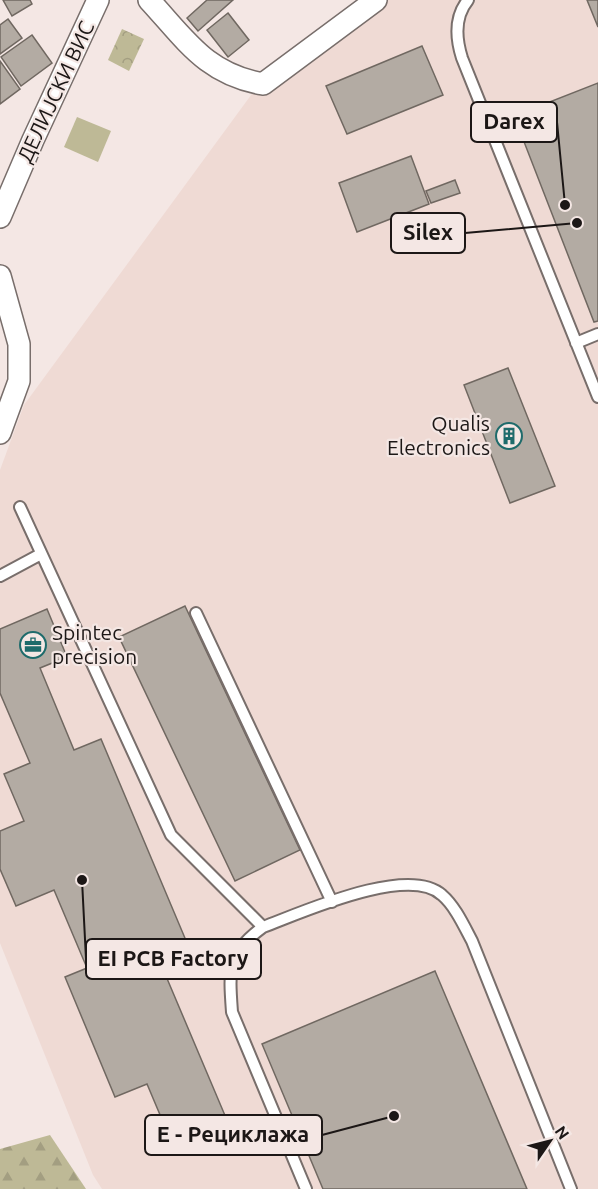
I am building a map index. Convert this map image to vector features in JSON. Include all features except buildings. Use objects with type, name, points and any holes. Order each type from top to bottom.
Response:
[{"type":"street","name":"ДЕЛИЈСКИ ВИС","points":[[0,217],[98,0]]},
{"type":"street","points":[[150,0],[206,62],[245,81],[263,84],[376,0]]},
{"type":"street","points":[[0,276],[19,344],[19,381],[0,434]]},
{"type":"lane","points":[[468,0],[457,27],[457,42],[462,58],[598,398]]},
{"type":"lane","points":[[576,343],[598,334]]},
{"type":"lane","points":[[20,507],[171,835],[263,927]]},
{"type":"lane","points":[[0,576],[41,554]]},
{"type":"lane","points":[[196,613],[333,902]]},
{"type":"lane","points":[[306,1189],[232,1012],[230,987],[233,961],[240,947],[263,927],[374,888],[403,885],[425,886],[441,894],[459,918],[472,941],[572,1189]]},
{"type":"shaded area","points":[[379,0],[598,0],[598,1189],[102,1189],[93,1175],[0,943],[0,470],[24,405],[254,91]]},
{"type":"green space","points":[[122,29],[144,39],[129,71],[108,60]]},
{"type":"green space","points":[[77,117],[111,131],[98,162],[64,147]]},
{"type":"green space","points":[[50,1135],[86,1189],[0,1189],[0,1149]]},
{"type":"place","name":"Darex","points":[[565,205]]},
{"type":"place","name":"Silex","points":[[577,223]]},
{"type":"place","name":"Qualis Electronics","points":[[509,436]]},
{"type":"place","name":"Spintec precision","points":[[33,645]]},
{"type":"place","name":"EI PCB Factory","points":[[82,880]]},
{"type":"place","name":"Е - Рециклажа","points":[[394,1116]]}]
